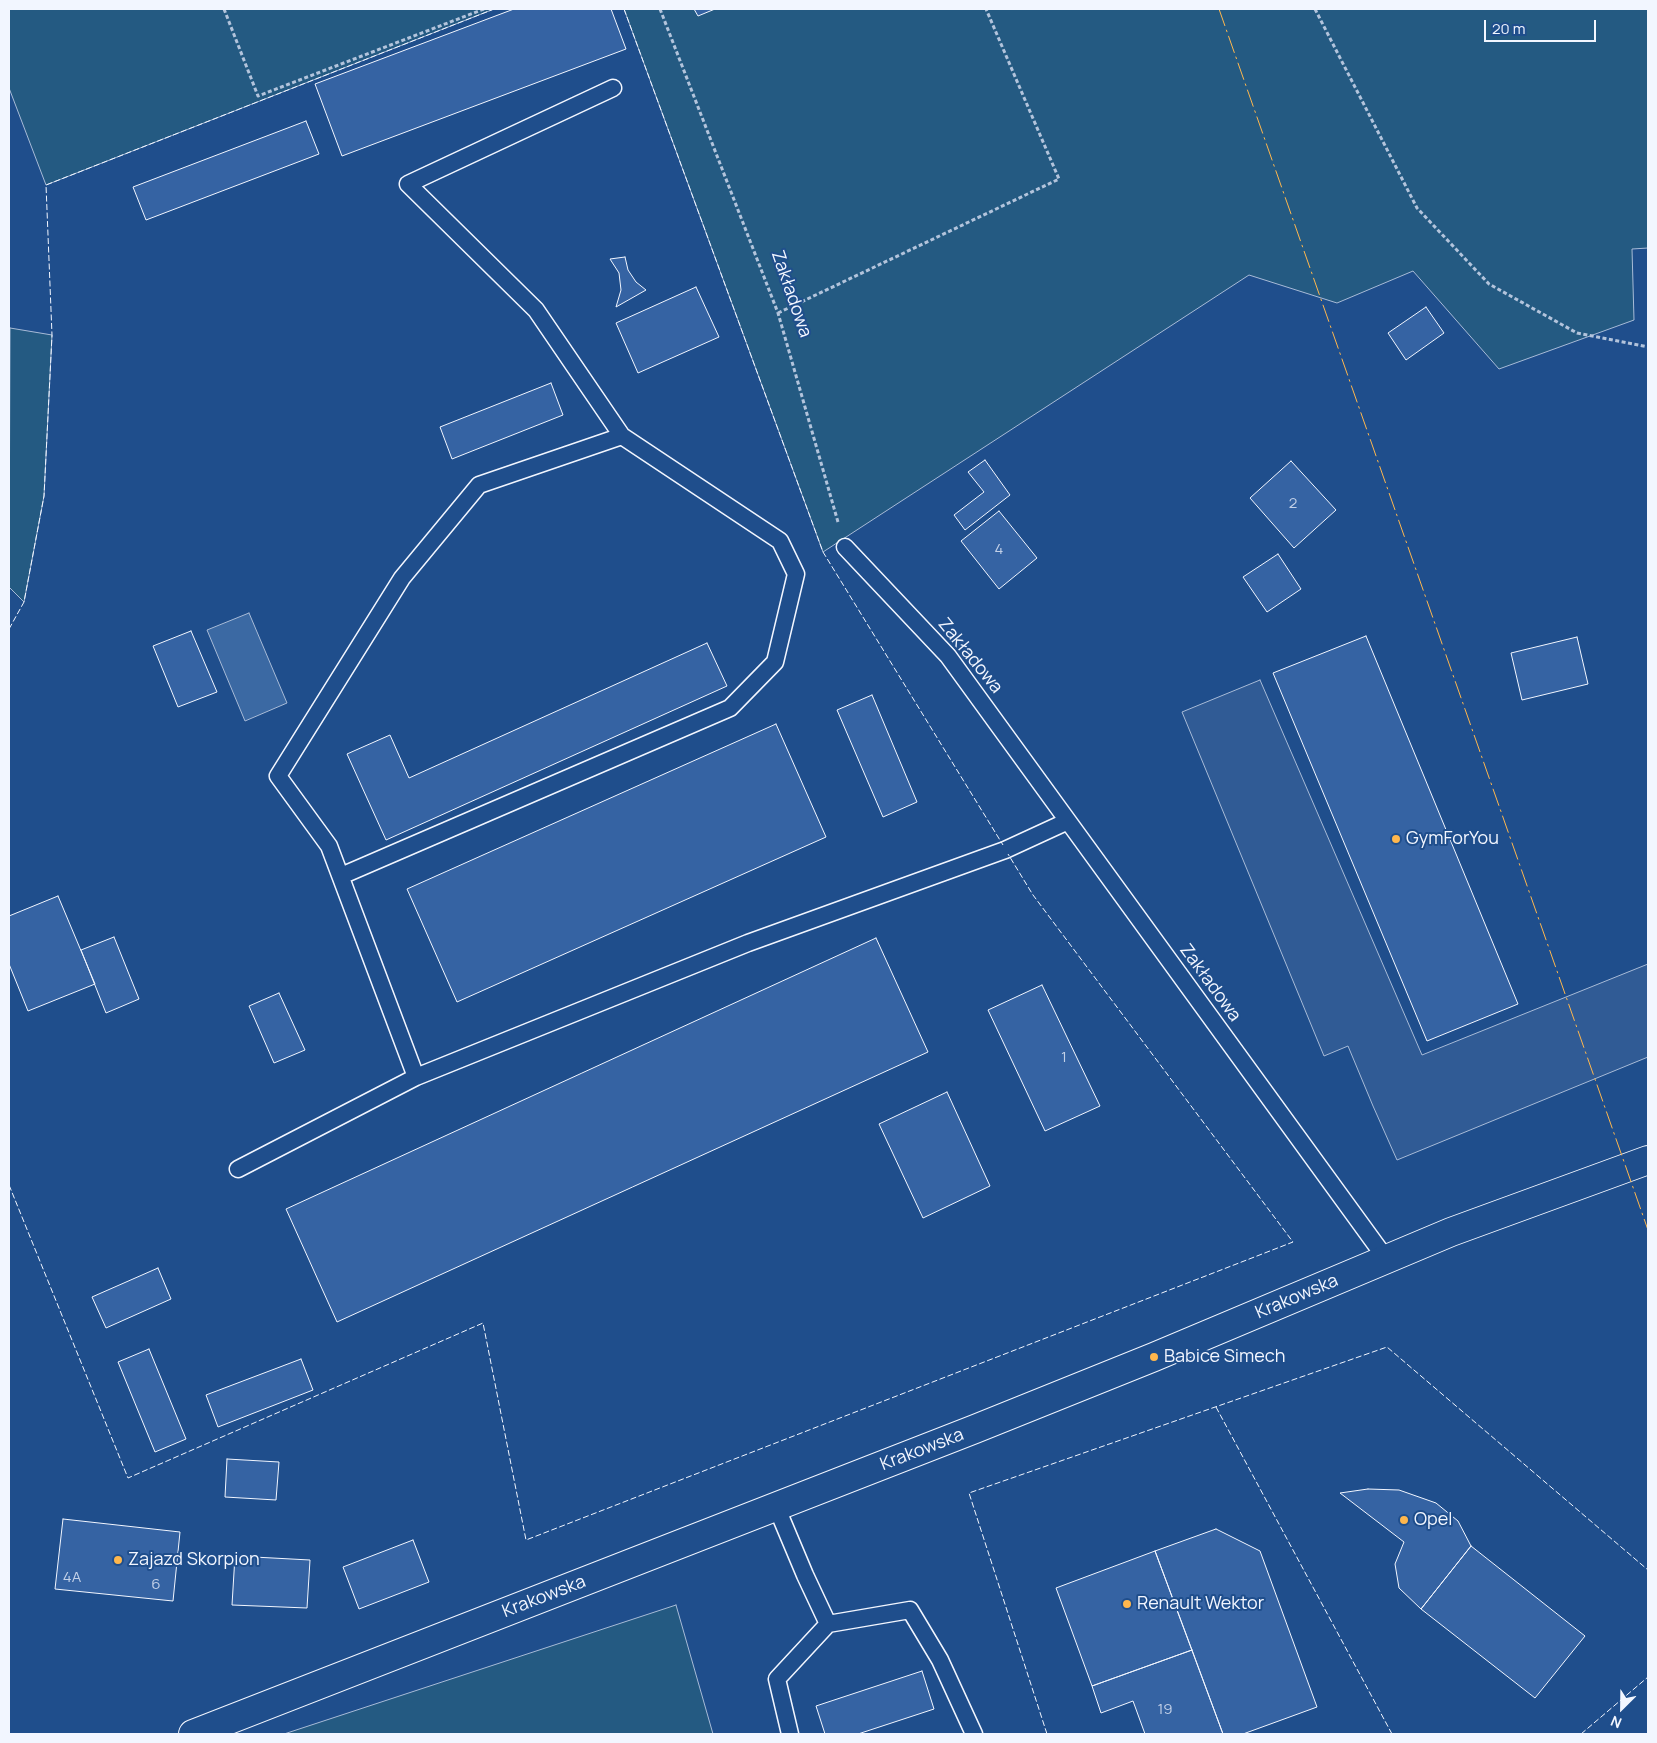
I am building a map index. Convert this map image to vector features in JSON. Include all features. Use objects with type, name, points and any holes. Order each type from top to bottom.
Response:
[{"type":"street","name":"Krakowska","points":[[193,1734],[1101,1378],[1452,1232],[1648,1160]]},
{"type":"lane","points":[[341,876],[730,708],[775,662],[796,574],[780,541],[622,436],[536,310],[408,184],[613,88]]},
{"type":"lane","points":[[416,1078],[329,846],[278,776],[402,578],[479,485],[622,436]]},
{"type":"lane","name":"Zakładowa","points":[[845,547],[948,656],[1387,1260]]},
{"type":"lane","points":[[238,1169],[416,1078],[748,944],[1005,850],[1068,820]]},
{"type":"lane","points":[[776,1506],[828,1624]]},
{"type":"lane","points":[[790,1734],[777,1679],[828,1624],[910,1610],[940,1660],[974,1734]]},
{"type":"path","points":[[224,9],[258,96],[484,9]]},
{"type":"path","name":"Zakładowa","points":[[660,9],[778,313],[845,547]]},
{"type":"path","points":[[778,313],[1059,179],[986,9]]},
{"type":"path","points":[[1315,9],[1417,208],[1489,284],[1577,333],[1648,347]]},
{"type":"shaded area","points":[[9,9],[494,9],[46,185],[9,88]]},
{"type":"shaded area","points":[[624,9],[1648,9],[1648,248],[1632,249],[1634,320],[1499,369],[1413,271],[1337,303],[1249,275],[823,552]]},
{"type":"shaded area","points":[[10,328],[52,335],[44,496],[24,602],[9,587]]},
{"type":"shaded area","points":[[249,613],[287,703],[245,721],[207,630]]},
{"type":"shaded area","points":[[1260,680],[1422,1055],[1648,964],[1648,1057],[1397,1160],[1348,1046],[1324,1056],[1182,712]]},
{"type":"shaded area","points":[[676,1605],[713,1734],[284,1734]]},
{"type":"building","points":[[514,9],[611,9],[626,49],[342,156],[315,84]]},
{"type":"building","points":[[694,9],[715,9],[698,16]]},
{"type":"building","points":[[306,121],[319,154],[146,220],[133,187]]},
{"type":"building","points":[[625,257],[628,270],[636,282],[646,290],[616,307],[621,290],[619,273],[610,259]]},
{"type":"building","points":[[696,287],[719,337],[638,373],[616,323]]},
{"type":"building","points":[[1426,307],[1444,333],[1406,360],[1388,333]]},
{"type":"building","points":[[551,383],[563,415],[452,459],[440,427]]},
{"type":"building","points":[[985,460],[1010,495],[965,530],[954,515],[984,492],[968,472]]},
{"type":"building","points":[[1291,461],[1336,510],[1294,548],[1250,498]]},
{"type":"building","points":[[999,511],[1037,558],[999,589],[961,541]]},
{"type":"building","points":[[1278,554],[1301,589],[1267,612],[1243,577]]},
{"type":"building","points":[[191,631],[217,692],[178,707],[153,646]]},
{"type":"building","name":"GymForYou","points":[[1366,636],[1518,1004],[1427,1041],[1273,673]]},
{"type":"building","points":[[1577,637],[1588,684],[1522,700],[1511,653]]},
{"type":"building","points":[[707,643],[727,686],[386,840],[347,754],[390,735],[409,778]]},
{"type":"building","points":[[872,695],[917,802],[883,817],[837,710]]},
{"type":"building","points":[[776,724],[826,837],[457,1002],[407,889]]},
{"type":"building","points":[[58,896],[95,984],[28,1011],[9,964],[9,916]]},
{"type":"building","points":[[114,937],[139,999],[106,1013],[81,950]]},
{"type":"building","points":[[876,938],[928,1052],[337,1322],[286,1209]]},
{"type":"building","points":[[1042,985],[1100,1106],[1045,1131],[988,1010]]},
{"type":"building","points":[[279,993],[305,1050],[274,1063],[249,1006]]},
{"type":"building","points":[[947,1092],[990,1186],[923,1218],[879,1124]]},
{"type":"building","points":[[158,1268],[171,1299],[106,1328],[92,1297]]},
{"type":"building","points":[[149,1349],[186,1439],[155,1452],[118,1362]]},
{"type":"building","points":[[301,1359],[313,1390],[218,1427],[206,1395]]},
{"type":"building","points":[[227,1459],[279,1462],[276,1500],[225,1497]]},
{"type":"building","points":[[1368,1489],[1399,1490],[1436,1503],[1458,1521],[1471,1546],[1421,1609],[1399,1588],[1395,1564],[1404,1542],[1340,1493]]},
{"type":"building","name":"Zajazd Skorpion","points":[[63,1519],[180,1532],[173,1601],[55,1589]]},
{"type":"building","points":[[1216,1529],[1260,1551],[1317,1707],[1243,1734],[1223,1734],[1155,1551]]},
{"type":"building","points":[[413,1540],[429,1582],[359,1609],[343,1567]]},
{"type":"building","points":[[1471,1546],[1585,1636],[1535,1698],[1421,1609]]},
{"type":"building","points":[[1155,1551],[1192,1650],[1092,1686],[1056,1588]]},
{"type":"building","points":[[235,1556],[310,1560],[307,1608],[232,1605]]},
{"type":"building","points":[[1192,1650],[1223,1734],[1145,1734],[1133,1701],[1101,1713],[1092,1686]]},
{"type":"building","points":[[922,1671],[934,1709],[858,1734],[825,1734],[816,1706]]},
{"type":"fence","points":[[9,629],[24,602],[44,496],[52,335],[46,185],[494,9]]},
{"type":"fence","points":[[624,9],[823,552],[1003,845]]},
{"type":"fence","points":[[9,1185],[128,1478],[483,1323],[526,1540],[1293,1242],[1033,895],[1008,854]]},
{"type":"fence","points":[[1047,1734],[969,1493],[1387,1347],[1648,1570]]},
{"type":"fence","points":[[1216,1407],[1392,1734]]},
{"type":"fence","points":[[1581,1734],[1648,1677]]},
{"type":"power","points":[[1219,9],[1648,1230]]},
{"type":"place","name":"GymForYou","points":[[1396,839]]},
{"type":"place","name":"Babice Simech","points":[[1154,1357]]},
{"type":"place","name":"Opel","points":[[1404,1520]]},
{"type":"place","name":"Zajazd Skorpion","points":[[118,1560]]},
{"type":"place","name":"Renault Wektor","points":[[1127,1604]]}]
